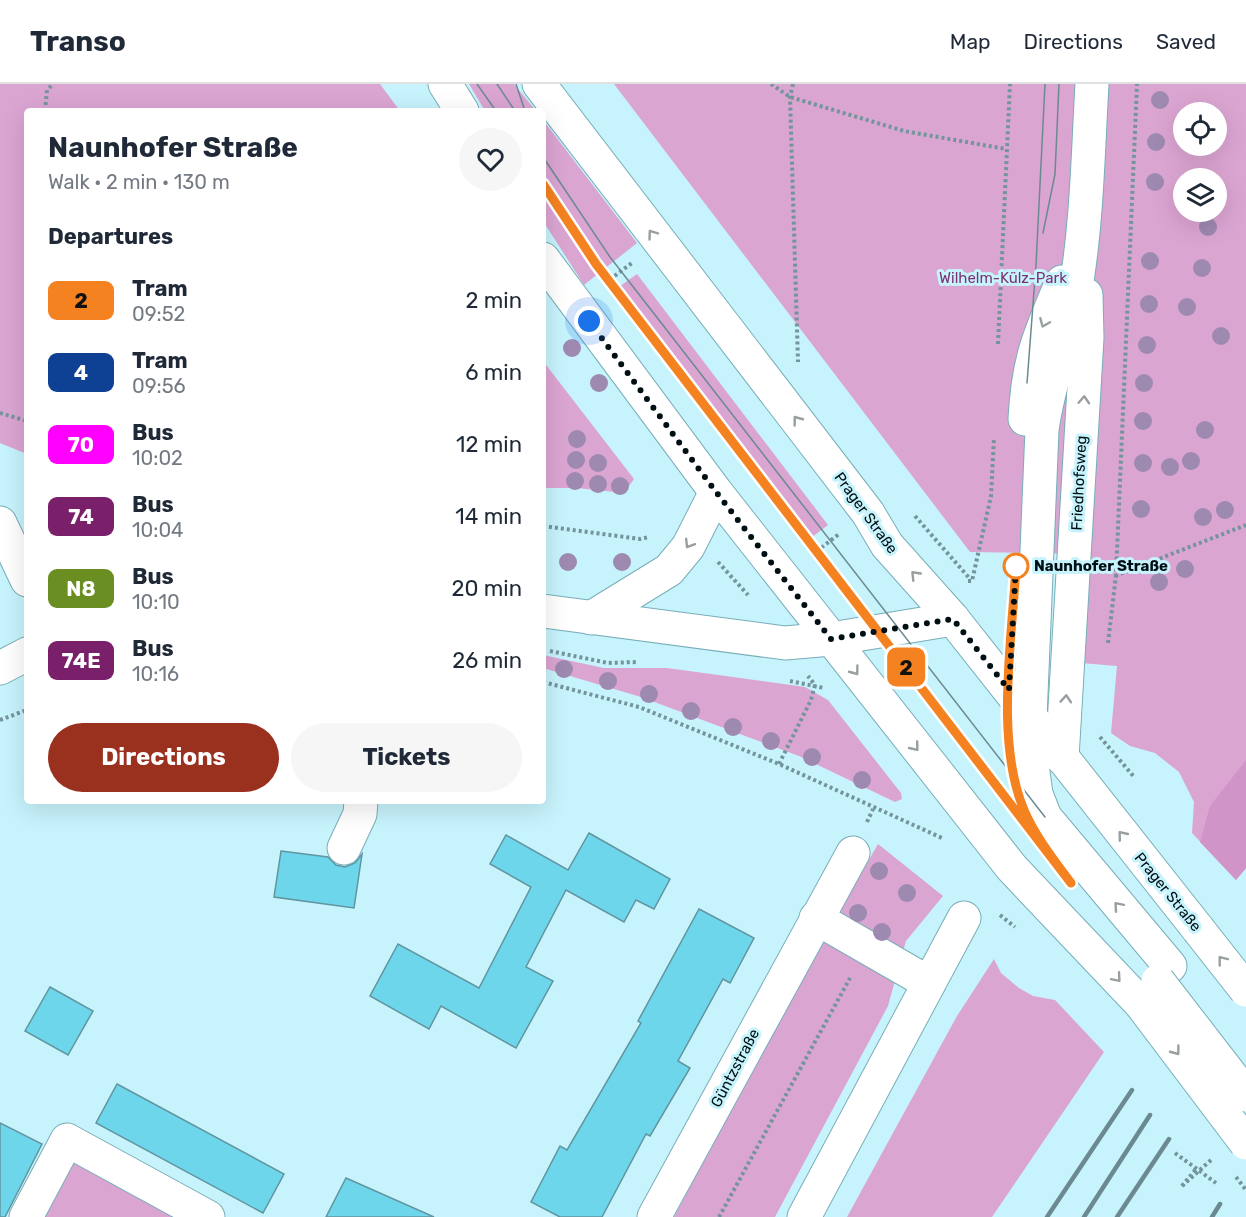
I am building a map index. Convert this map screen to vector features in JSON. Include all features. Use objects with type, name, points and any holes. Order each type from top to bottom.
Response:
[{"type":"main road","points":[[445,84],[460,108]]},
{"type":"main road","name":"Prager Straße","points":[[539,84],[861,504],[887,545],[953,619],[1246,990]]},
{"type":"main road","name":"Friedhofsweg","points":[[1019,702],[1042,430],[1053,372],[1074,296],[1084,209],[1092,84]]},
{"type":"main road","name":"Friedhofsweg","points":[[1019,702],[1027,383],[1036,343],[1064,278],[1084,209]]},
{"type":"main road","name":"Friedhofsweg","points":[[1062,758],[1087,338],[1084,209]]},
{"type":"main road","points":[[546,263],[716,492],[1012,868],[1156,984],[1246,1063]]},
{"type":"main road","points":[[591,618],[669,570],[688,547],[716,492]]},
{"type":"main road","points":[[0,523],[24,574]]},
{"type":"main road","points":[[546,611],[771,643],[831,639],[953,619]]},
{"type":"main road","points":[[0,668],[24,656]]},
{"type":"main road","points":[[1019,702],[1009,754],[1011,772],[1025,812],[1043,844],[1086,902],[1246,1095]]},
{"type":"main road","points":[[344,848],[360,814],[361,804]]},
{"type":"main road","name":"Güntzstraße","points":[[654,1217],[853,853]]},
{"type":"main road","points":[[816,918],[929,983]]},
{"type":"main road","points":[[804,1217],[964,918]]},
{"type":"main road","points":[[1156,984],[1246,1143]]},
{"type":"main road","points":[[26,1217],[67,1140],[208,1217]]},
{"type":"path","points":[[45,108],[47,90],[53,84]]},
{"type":"path","points":[[771,84],[790,97],[904,131],[1006,149]]},
{"type":"path","points":[[793,84],[790,97],[799,367]]},
{"type":"path","points":[[1001,286],[1010,84]]},
{"type":"path","points":[[1107,653],[1116,576],[1137,84]]},
{"type":"path","points":[[599,288],[638,259]]},
{"type":"path","points":[[0,413],[24,420]]},
{"type":"path","points":[[1073,589],[1116,576],[1246,525]]},
{"type":"path","points":[[546,526],[640,539],[654,537]]},
{"type":"path","points":[[806,560],[843,531]]},
{"type":"path","points":[[715,559],[751,599]]},
{"type":"path","points":[[546,651],[608,663],[644,662]]},
{"type":"path","points":[[779,764],[812,700],[815,685],[807,674]]},
{"type":"path","points":[[785,680],[826,688]]},
{"type":"path","points":[[546,683],[639,707],[779,764],[945,840]]},
{"type":"path","points":[[0,720],[24,711]]},
{"type":"path","points":[[1100,729],[1100,739],[1135,778]]},
{"type":"path","points":[[997,910],[1003,920],[1022,931]]},
{"type":"path","points":[[719,1217],[867,948]]},
{"type":"path","points":[[1175,1153],[1216,1183]]},
{"type":"path","points":[[1182,1186],[1196,1169]]},
{"type":"green space","points":[[0,84],[380,84],[398,108],[24,108],[24,453],[0,443]]},
{"type":"green space","points":[[469,84],[514,84],[534,108],[483,108]]},
{"type":"green space","name":"Wilhelm-Külz-Park","points":[[614,84],[1246,84],[1246,868],[1236,880],[1192,833],[1194,802],[1179,772],[1155,753],[1130,746],[1111,733],[1117,666],[1081,663],[1085,554],[970,552]]},
{"type":"green space","points":[[546,124],[637,243],[584,285],[546,226]]},
{"type":"green space","points":[[637,274],[828,525],[804,543],[613,291]]},
{"type":"green space","points":[[546,365],[634,479],[624,493],[577,488],[546,488]]},
{"type":"green space","points":[[546,656],[604,668],[667,668],[805,687],[828,700],[901,793],[902,799],[895,802],[799,756],[641,697],[546,669]]},
{"type":"green space","points":[[878,844],[943,896],[906,941],[888,1006],[775,1217],[674,1217],[811,961]]},
{"type":"green space","points":[[994,959],[1001,973],[1019,988],[1033,996],[1055,1000],[1104,1052],[992,1217],[847,1217],[957,1016]]},
{"type":"green space","points":[[72,1154],[184,1217],[39,1217]]},
{"type":"shaded area","points":[[1246,760],[1246,868],[1236,880],[1200,842],[1210,806]]},
{"type":"building","points":[[589,833],[670,879],[654,909],[636,900],[624,922],[566,890],[526,967],[553,981],[516,1048],[441,1006],[429,1029],[370,996],[398,944],[479,988],[531,887],[490,864],[506,835],[568,870]]},
{"type":"building","points":[[281,851],[328,857],[336,865],[345,867],[355,863],[362,854],[354,908],[274,897]]},
{"type":"building","points":[[699,909],[754,938],[730,983],[723,979],[678,1061],[690,1068],[650,1136],[646,1134],[602,1217],[560,1217],[531,1202],[560,1146],[567,1150],[641,1023],[638,1021]]},
{"type":"building","points":[[50,987],[93,1011],[68,1055],[25,1031]]},
{"type":"building","points":[[117,1084],[284,1174],[263,1213],[96,1123]]},
{"type":"building","points":[[0,1123],[42,1144],[5,1217],[0,1217]]},
{"type":"building","points":[[346,1178],[434,1217],[326,1217]]},
{"type":"tram line","points":[[477,84],[494,108]]},
{"type":"tram line","points":[[497,84],[513,108]]},
{"type":"tram line","points":[[516,84],[524,108]]},
{"type":"tram line","points":[[1027,383],[1036,265],[1045,84]]},
{"type":"tram line","points":[[1043,233],[1055,174],[1059,84]]},
{"type":"tram line","points":[[546,161],[610,257],[1045,817]]},
{"type":"tram line","points":[[546,189],[596,264],[1071,883]]},
{"type":"tram line","name":"2","points":[[546,189],[596,264],[1071,883],[1043,844],[1025,812],[1011,772],[1008,718],[1016,566]]},
{"type":"railway","points":[[1047,1217],[1132,1090]]},
{"type":"railway","points":[[1084,1217],[1150,1115]]},
{"type":"railway","points":[[1117,1217],[1169,1139]]},
{"type":"railway","points":[[1212,1217],[1220,1204]]},
{"type":"place","name":"Naunhofer Straße","points":[[1016,566]]},
{"type":"route","points":[[589,321],[716,492],[831,639],[953,619],[1009,690],[1016,566]]}]
